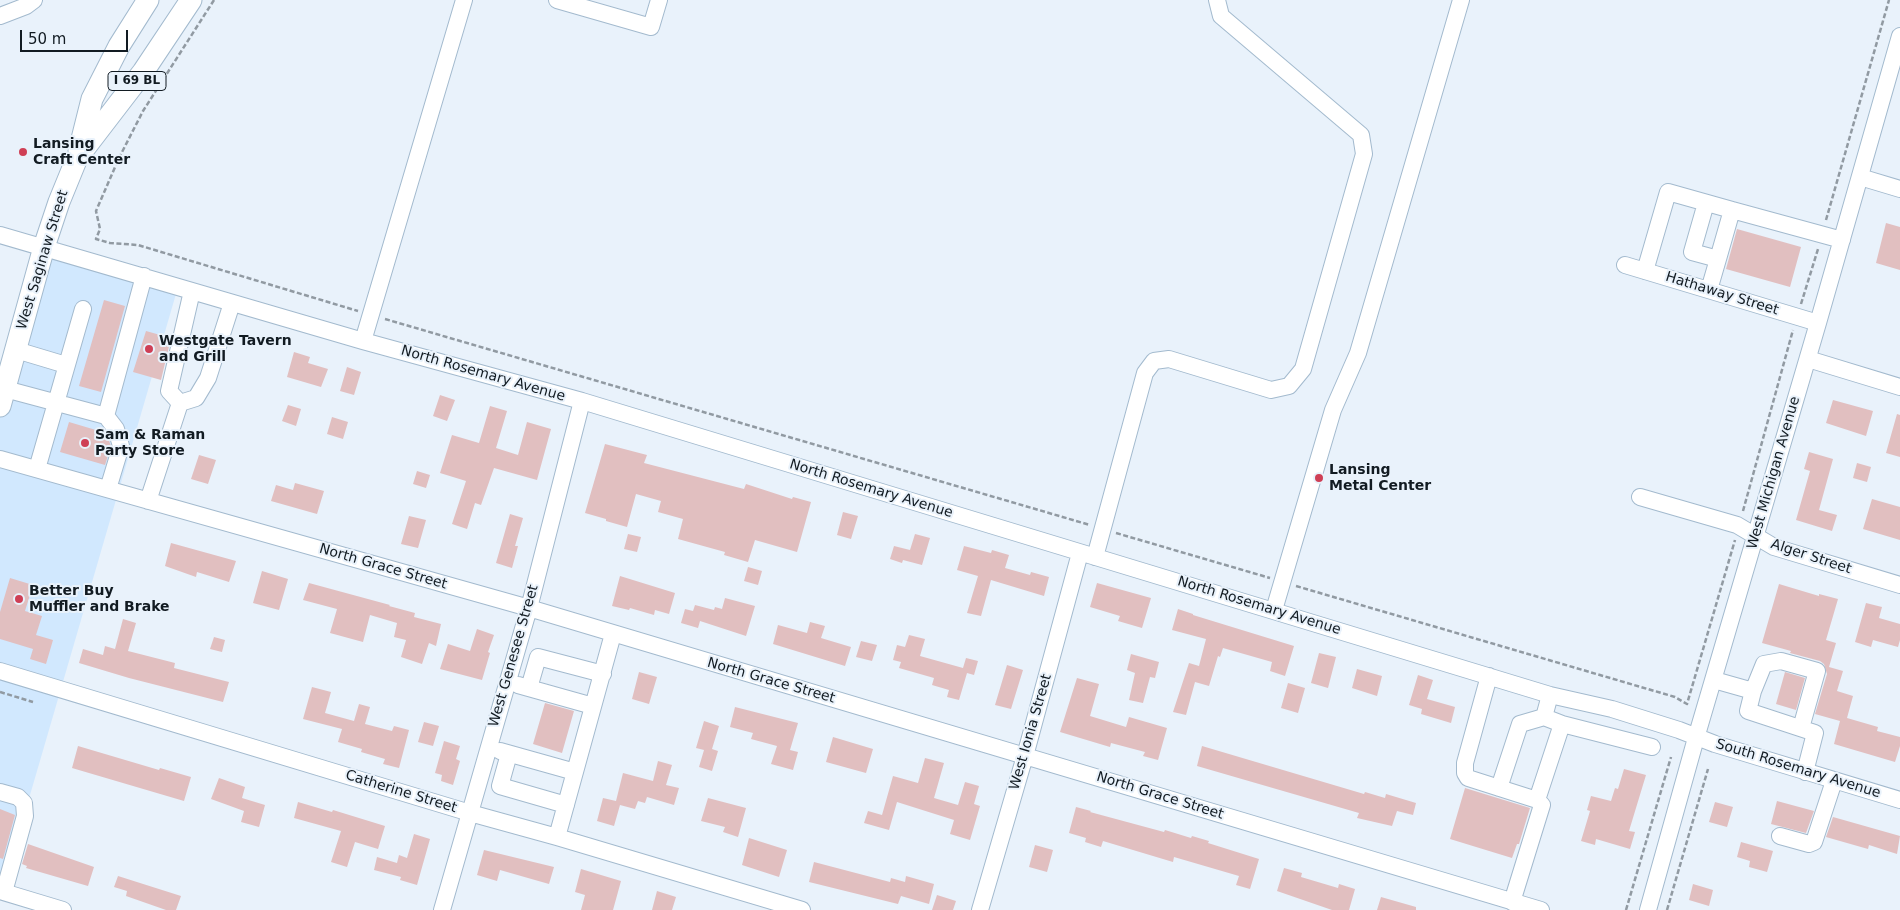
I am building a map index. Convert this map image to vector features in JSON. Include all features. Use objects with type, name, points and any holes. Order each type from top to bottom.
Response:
[{"type":"main road","name":"I 69 BL","points":[[77,158],[92,99],[119,46],[148,0]]},
{"type":"main road","name":"West Saginaw Street","points":[[2,398],[44,247],[59,202],[77,158],[143,72],[191,0]]},
{"type":"street","points":[[0,16],[26,6],[34,0]]},
{"type":"street","points":[[364,341],[464,0]]},
{"type":"street","points":[[558,0],[651,27],[659,0]]},
{"type":"street","name":"West Ionia Street","points":[[980,910],[1025,756],[1088,555],[1103,529],[1145,373],[1154,361],[1170,359],[1271,390],[1289,386],[1303,369],[1364,154],[1361,134],[1220,16],[1217,0]]},
{"type":"street","points":[[1274,610],[1333,410],[1358,352],[1461,0]]},
{"type":"street","name":"West Michigan Avenue","points":[[1648,910],[1696,738],[1860,177],[1894,83],[1900,36]]},
{"type":"street","points":[[1860,177],[1900,189]]},
{"type":"street","points":[[1645,271],[1668,192],[1842,240]]},
{"type":"street","points":[[1706,203],[1692,252],[1718,259]]},
{"type":"street","points":[[1709,290],[1732,210]]},
{"type":"street","name":"North Rosemary Avenue","points":[[0,235],[364,341],[582,401],[1550,695],[1612,709],[1679,730],[1696,738]]},
{"type":"street","name":"Hathaway Street","points":[[1625,265],[1818,323]]},
{"type":"street","points":[[106,416],[144,276]]},
{"type":"street","points":[[180,404],[169,391],[192,291]]},
{"type":"street","points":[[180,404],[196,398],[208,378],[232,303]]},
{"type":"street","points":[[37,469],[83,308]]},
{"type":"street","points":[[16,350],[66,365]]},
{"type":"street","points":[[1808,359],[1900,387]]},
{"type":"street","points":[[2,398],[55,402],[106,416],[116,429],[121,446],[108,489]]},
{"type":"street","name":"West Genesee Street","points":[[442,910],[529,608],[582,401]]},
{"type":"street","points":[[148,501],[180,404]]},
{"type":"street","name":"North Grace Street","points":[[0,459],[529,608],[1541,910]]},
{"type":"street","name":"Alger Street","points":[[1640,497],[1739,526],[1774,547],[1900,585]]},
{"type":"street","points":[[557,836],[613,634]]},
{"type":"street","points":[[529,688],[538,656],[603,674]]},
{"type":"street","points":[[1802,728],[1817,671],[1781,661],[1764,664],[1753,691],[1748,711],[1815,733],[1805,772]]},
{"type":"street","name":"Catherine Street","points":[[0,671],[470,813],[557,836],[802,910]]},
{"type":"street","points":[[1489,676],[1465,763],[1465,773],[1468,778],[1536,800],[1542,805],[1512,902]]},
{"type":"street","points":[[1714,680],[1753,691]]},
{"type":"street","points":[[507,682],[593,706]]},
{"type":"street","points":[[1544,717],[1550,695]]},
{"type":"street","points":[[1602,734],[1612,709]]},
{"type":"street","points":[[1499,788],[1520,724],[1544,717],[1562,724],[1652,746]]},
{"type":"street","points":[[1536,800],[1562,724]]},
{"type":"street","name":"South Rosemary Avenue","points":[[1696,738],[1900,800]]},
{"type":"street","points":[[488,748],[575,772]]},
{"type":"street","points":[[509,754],[500,786],[566,805]]},
{"type":"street","points":[[1780,836],[1809,844],[1814,842],[1834,780]]},
{"type":"street","points":[[0,792],[18,797],[24,803],[25,816],[2,892],[63,910]]},
{"type":"path","points":[[214,0],[143,111],[119,158],[96,211],[100,229],[96,239],[138,245],[1674,697],[1687,704],[1889,0]]},
{"type":"path","points":[[0,692],[34,702]]},
{"type":"path","points":[[1626,910],[1671,757]]},
{"type":"path","points":[[1667,910],[1708,769]]},
{"type":"shaded area","points":[[44,247],[178,287],[0,898],[0,406]]},
{"type":"building","points":[[1886,223],[1900,227],[1900,270],[1876,263]]},
{"type":"building","points":[[1737,229],[1801,247],[1790,287],[1726,269]]},
{"type":"building","points":[[104,300],[125,306],[101,392],[79,386]]},
{"type":"building","points":[[146,331],[171,338],[161,380],[133,372]]},
{"type":"building","points":[[294,352],[310,357],[308,363],[328,369],[321,387],[287,377]]},
{"type":"building","points":[[347,367],[361,372],[354,395],[340,391]]},
{"type":"building","points":[[440,395],[455,400],[447,421],[433,416]]},
{"type":"building","points":[[1833,400],[1873,411],[1866,436],[1826,423]]},
{"type":"building","points":[[288,405],[301,409],[296,426],[282,421]]},
{"type":"building","points":[[490,406],[507,411],[496,448],[518,455],[527,422],[551,429],[537,480],[494,468],[481,505],[475,503],[467,529],[452,524],[466,481],[440,473],[452,435],[479,443]]},
{"type":"building","points":[[1897,414],[1900,415],[1900,457],[1886,453]]},
{"type":"building","points":[[332,417],[348,422],[343,439],[327,434]]},
{"type":"building","points":[[69,422],[106,433],[111,446],[105,465],[60,452]]},
{"type":"building","points":[[605,444],[647,455],[644,463],[744,489],[746,484],[792,499],[793,497],[811,502],[797,552],[755,540],[748,562],[724,555],[725,552],[678,539],[683,519],[658,512],[661,501],[636,494],[627,527],[585,513]]},
{"type":"building","points":[[1809,452],[1833,459],[1819,510],[1837,515],[1832,531],[1796,520],[1810,471],[1804,469]]},
{"type":"building","points":[[199,455],[216,460],[208,484],[191,479]]},
{"type":"building","points":[[1857,463],[1871,467],[1867,482],[1853,478]]},
{"type":"building","points":[[417,471],[430,475],[426,488],[413,484]]},
{"type":"building","points":[[295,483],[324,491],[317,514],[271,501],[276,485],[293,490]]},
{"type":"building","points":[[1872,499],[1900,507],[1900,540],[1863,529]]},
{"type":"building","points":[[843,512],[858,516],[851,539],[837,535]]},
{"type":"building","points":[[510,514],[523,518],[515,546],[518,546],[512,568],[496,563]]},
{"type":"building","points":[[409,516],[426,520],[418,548],[401,544]]},
{"type":"building","points":[[628,534],[641,537],[637,552],[624,549]]},
{"type":"building","points":[[915,534],[930,538],[922,565],[903,560],[902,563],[890,559],[894,546],[910,550]]},
{"type":"building","points":[[171,543],[236,561],[229,582],[197,572],[196,577],[165,566]]},
{"type":"building","points":[[964,546],[991,553],[992,550],[1009,555],[1005,568],[1030,575],[1031,572],[1049,577],[1044,596],[991,580],[981,616],[967,613],[978,576],[957,570]]},
{"type":"building","points":[[748,567],[762,571],[758,585],[744,581]]},
{"type":"building","points":[[262,571],[288,579],[279,610],[253,603]]},
{"type":"building","points":[[620,576],[675,593],[669,614],[655,610],[654,615],[630,608],[629,610],[612,606]]},
{"type":"building","points":[[10,578],[33,585],[25,611],[42,616],[36,635],[53,640],[46,664],[30,659],[33,649],[0,639],[0,612]]},
{"type":"building","points":[[309,583],[390,605],[415,613],[414,617],[441,624],[436,646],[429,643],[422,664],[401,657],[406,640],[394,637],[397,623],[370,615],[363,642],[330,633],[337,609],[303,600]]},
{"type":"building","points":[[1097,583],[1151,598],[1142,628],[1118,621],[1120,616],[1090,607]]},
{"type":"building","points":[[1779,584],[1819,596],[1819,594],[1838,599],[1826,640],[1836,643],[1829,667],[1843,671],[1837,691],[1853,696],[1847,718],[1878,727],[1877,731],[1900,737],[1900,746],[1895,762],[1834,744],[1840,721],[1815,714],[1827,674],[1824,664],[1820,661],[1790,653],[1791,651],[1762,643]]},
{"type":"building","points":[[725,598],[755,606],[746,636],[700,621],[698,628],[681,623],[685,609],[693,611],[695,605],[714,610],[715,607],[722,609]]},
{"type":"building","points":[[1866,603],[1882,607],[1879,618],[1900,624],[1898,647],[1873,640],[1871,647],[1855,642]]},
{"type":"building","points":[[1178,609],[1294,646],[1285,676],[1270,671],[1272,662],[1223,648],[1220,657],[1218,656],[1209,686],[1195,682],[1186,715],[1173,712],[1189,663],[1199,666],[1206,639],[1172,630]]},
{"type":"building","points":[[123,619],[136,623],[128,651],[175,663],[174,668],[229,682],[223,702],[79,663],[83,649],[103,655],[105,646],[115,649]]},
{"type":"building","points":[[810,622],[825,626],[821,638],[851,647],[845,666],[773,644],[778,625],[807,633]]},
{"type":"building","points":[[477,629],[494,635],[482,680],[440,669],[448,644],[470,651]]},
{"type":"building","points":[[909,635],[925,639],[920,656],[963,668],[966,658],[978,661],[974,675],[967,673],[959,700],[947,697],[949,690],[932,685],[934,678],[899,668],[901,662],[893,660],[897,645],[905,647]]},
{"type":"building","points":[[214,637],[225,640],[222,652],[210,649]]},
{"type":"building","points":[[861,641],[877,645],[872,661],[856,657]]},
{"type":"building","points":[[1319,653],[1336,657],[1328,688],[1311,683]]},
{"type":"building","points":[[1131,654],[1159,662],[1155,678],[1150,677],[1143,703],[1129,700],[1135,673],[1127,670]]},
{"type":"building","points":[[1007,665],[1023,670],[1011,709],[995,705]]},
{"type":"building","points":[[1357,669],[1382,676],[1377,696],[1352,688]]},
{"type":"building","points":[[639,672],[657,677],[649,704],[632,699]]},
{"type":"building","points":[[1785,672],[1805,678],[1796,710],[1776,704]]},
{"type":"building","points":[[1418,675],[1433,680],[1427,699],[1455,707],[1451,723],[1421,714],[1422,709],[1409,705]]},
{"type":"building","points":[[1077,678],[1099,684],[1090,716],[1126,727],[1129,717],[1167,728],[1158,760],[1143,756],[1145,752],[1111,743],[1110,747],[1060,732]]},
{"type":"building","points":[[1288,683],[1305,688],[1298,713],[1281,708]]},
{"type":"building","points":[[312,687],[331,692],[325,713],[354,721],[359,704],[370,707],[365,724],[392,731],[394,726],[409,730],[399,768],[383,764],[385,759],[361,752],[362,749],[338,742],[342,729],[303,719]]},
{"type":"building","points":[[545,703],[574,711],[562,753],[533,744]]},
{"type":"building","points":[[735,707],[798,723],[790,750],[798,752],[793,770],[771,764],[777,746],[751,739],[753,733],[730,727]]},
{"type":"building","points":[[704,721],[719,726],[712,749],[718,751],[712,771],[699,767],[704,750],[696,748]]},
{"type":"building","points":[[424,722],[439,726],[433,746],[418,742]]},
{"type":"building","points":[[833,737],[873,749],[866,773],[826,762]]},
{"type":"building","points":[[444,741],[460,746],[456,759],[460,761],[453,785],[441,781],[442,775],[435,773]]},
{"type":"building","points":[[78,746],[159,770],[160,768],[191,777],[184,801],[72,768]]},
{"type":"building","points":[[1202,746],[1364,794],[1365,792],[1385,798],[1386,794],[1416,803],[1413,815],[1397,811],[1392,826],[1357,818],[1359,813],[1197,766]]},
{"type":"building","points":[[925,758],[944,763],[934,798],[958,805],[965,782],[979,786],[974,804],[980,806],[970,840],[950,834],[954,820],[897,802],[889,830],[864,823],[868,811],[882,815],[893,776],[918,783]]},
{"type":"building","points":[[658,761],[672,765],[666,785],[679,788],[674,805],[647,797],[645,803],[638,801],[635,809],[620,805],[614,826],[597,821],[603,798],[616,801],[623,773],[653,781]]},
{"type":"building","points":[[1624,769],[1646,775],[1629,831],[1635,832],[1630,849],[1596,839],[1595,845],[1581,841],[1590,811],[1587,810],[1591,796],[1611,801],[1615,788],[1618,789]]},
{"type":"building","points":[[219,778],[245,787],[242,798],[265,805],[259,827],[241,822],[244,811],[211,799]]},
{"type":"building","points":[[1465,788],[1530,808],[1519,844],[1517,844],[1512,858],[1450,839]]},
{"type":"building","points":[[708,798],[746,808],[738,837],[723,832],[725,827],[701,821]]},
{"type":"building","points":[[1777,801],[1814,811],[1806,833],[1771,824]]},
{"type":"building","points":[[298,802],[332,812],[333,810],[385,826],[378,849],[355,842],[347,867],[331,862],[341,831],[294,818]]},
{"type":"building","points":[[1715,802],[1733,807],[1727,827],[1709,822]]},
{"type":"building","points":[[1076,807],[1164,832],[1165,830],[1191,838],[1192,836],[1259,859],[1250,889],[1236,885],[1239,876],[1174,857],[1173,862],[1103,841],[1101,847],[1085,842],[1086,838],[1069,833]]},
{"type":"building","points":[[0,809],[15,815],[3,859],[0,858]]},
{"type":"building","points":[[1833,817],[1900,836],[1897,854],[1869,845],[1868,849],[1826,837]]},
{"type":"building","points":[[414,834],[430,839],[417,885],[400,880],[401,877],[374,870],[377,857],[397,863],[399,855],[407,858]]},
{"type":"building","points":[[749,838],[787,850],[779,877],[742,865]]},
{"type":"building","points":[[1741,842],[1773,851],[1767,872],[1749,867],[1750,861],[1737,857]]},
{"type":"building","points":[[28,844],[94,867],[88,886],[26,868],[27,866],[22,864]]},
{"type":"building","points":[[1035,845],[1053,850],[1047,872],[1029,867]]},
{"type":"building","points":[[484,850],[554,867],[549,884],[500,870],[497,881],[477,875]]},
{"type":"building","points":[[814,862],[890,882],[891,878],[905,882],[906,876],[934,884],[929,904],[901,896],[898,904],[809,882]]},
{"type":"building","points":[[1284,868],[1302,873],[1301,877],[1338,888],[1339,884],[1355,889],[1349,910],[1332,910],[1277,891]]},
{"type":"building","points":[[581,869],[621,881],[613,910],[581,910],[585,895],[575,892]]},
{"type":"building","points":[[118,876],[181,896],[176,910],[166,910],[126,896],[127,891],[114,887]]},
{"type":"building","points":[[1693,884],[1713,890],[1709,906],[1689,900]]},
{"type":"building","points":[[657,891],[676,897],[672,910],[652,910]]},
{"type":"building","points":[[937,895],[956,901],[953,910],[932,910]]},
{"type":"building","points":[[1381,897],[1416,907],[1416,910],[1377,910]]},
{"type":"place","name":"Lansing Craft Center","points":[[23,152]]},
{"type":"place","name":"Westgate Tavern and Grill","points":[[149,349]]},
{"type":"place","name":"Sam & Raman Party Store","points":[[85,443]]},
{"type":"place","name":"Lansing Metal Center","points":[[1319,478]]},
{"type":"place","name":"Better Buy Muffler and Brake","points":[[19,599]]}]
